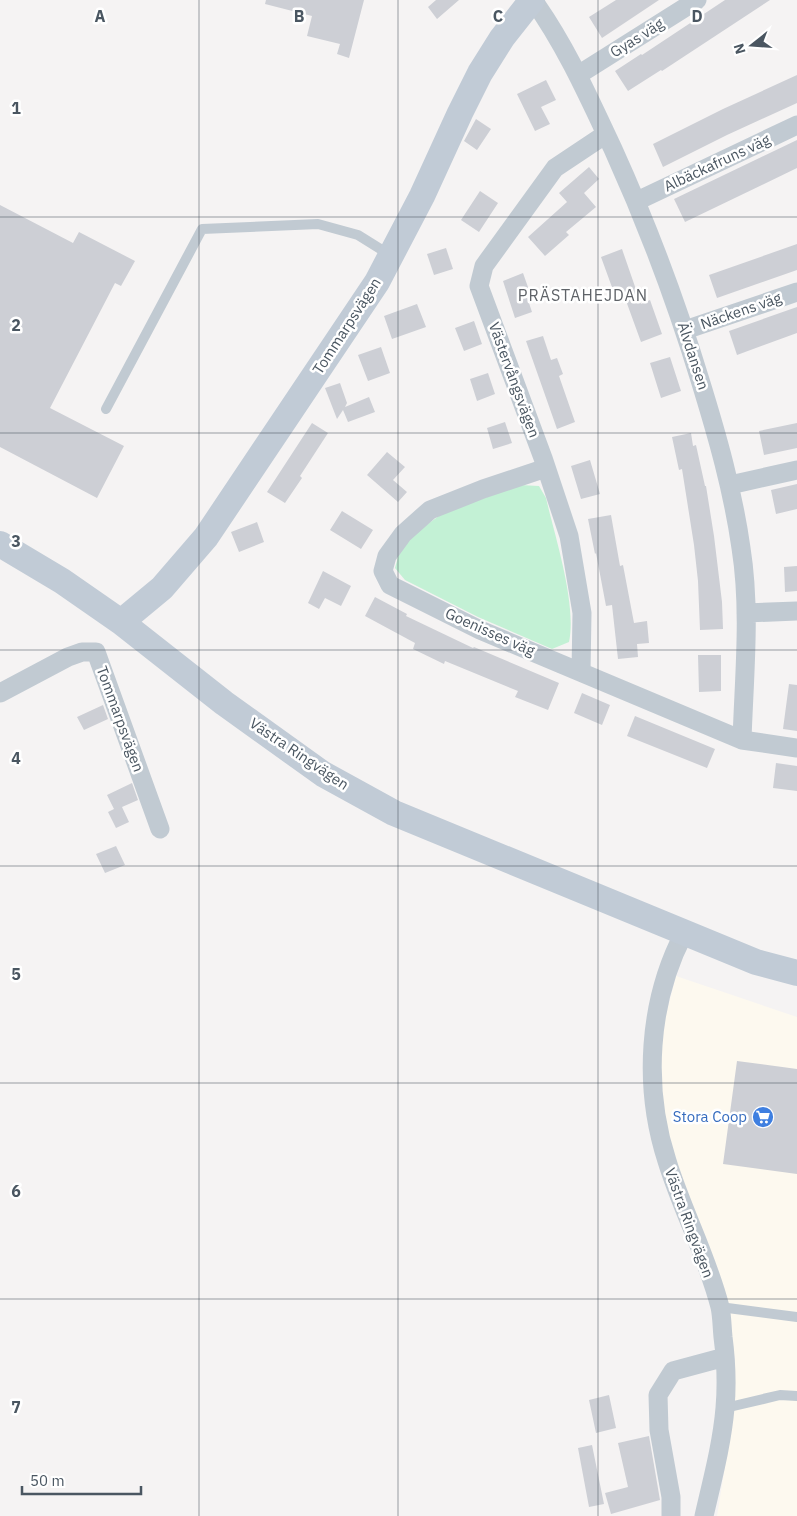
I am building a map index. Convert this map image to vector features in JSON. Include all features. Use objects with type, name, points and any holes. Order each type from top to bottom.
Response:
[{"type":"main road","name":"Tommarpsvägen","points":[[121,622],[162,588],[206,537],[377,282],[480,73],[502,38],[532,0]]},
{"type":"main road","name":"Västra Ringvägen","points":[[0,544],[62,581],[121,622],[224,703],[331,778],[394,813],[756,962],[797,972]]},
{"type":"street","name":"Älvdansen","points":[[532,0],[544,16],[578,75],[637,201],[685,330],[709,407],[730,485],[742,550],[746,613],[742,740]]},
{"type":"street","name":"Gyas väg","points":[[578,75],[697,0]]},
{"type":"street","name":"Albäckafruns väg","points":[[637,201],[797,125]]},
{"type":"street","name":"Västervångsvägen","points":[[581,672],[582,613],[569,536],[479,286],[484,266],[555,168],[606,134]]},
{"type":"street","name":"Näckens väg","points":[[685,330],[797,292]]},
{"type":"street","name":"Goenisses väg","points":[[546,468],[483,489],[430,510],[404,534],[387,556],[383,571],[390,585],[480,630],[742,740],[797,748]]},
{"type":"street","points":[[730,485],[797,470]]},
{"type":"street","points":[[746,613],[797,611]]},
{"type":"street","name":"Tommarpsvägen","points":[[0,694],[68,657],[82,652],[96,652],[160,829]]},
{"type":"street","name":"Västra Ringvägen","points":[[684,933],[674,953],[664,981],[652,1052],[654,1103],[666,1160],[701,1250],[720,1307],[725,1357],[725,1408],[720,1442],[704,1516]]},
{"type":"street","points":[[671,1516],[671,1497],[659,1430],[658,1395],[673,1370],[725,1357]]},
{"type":"lane","points":[[106,409],[202,229],[318,224],[358,235],[391,256]]},
{"type":"lane","points":[[720,1307],[797,1317]]},
{"type":"lane","points":[[725,1408],[780,1395],[797,1396]]},
{"type":"shaded area","points":[[676,976],[797,1017],[797,1516],[717,1516],[729,1442],[734,1394],[735,1358],[709,1246],[673,1156],[661,1100],[661,1053],[665,1019]]},
{"type":"green space","points":[[520,485],[539,486],[546,498],[568,590],[571,627],[569,642],[552,649],[478,617],[405,580],[395,568],[400,550],[418,531],[443,513]]},
{"type":"building","points":[[266,0],[364,0],[349,58],[337,54],[340,44],[307,36],[312,16],[265,4]]},
{"type":"building","points":[[436,0],[459,0],[437,19],[428,7]]},
{"type":"building","points":[[616,0],[659,0],[602,38],[589,17]]},
{"type":"building","points":[[725,0],[770,0],[662,71],[628,91],[615,71]]},
{"type":"building","points":[[797,75],[797,103],[663,167],[653,144]]},
{"type":"building","points":[[546,80],[556,100],[541,107],[550,124],[535,131],[517,94]]},
{"type":"building","points":[[476,119],[491,129],[477,150],[464,141]]},
{"type":"building","points":[[797,140],[797,168],[685,222],[674,199]]},
{"type":"building","points":[[589,167],[599,179],[584,193],[596,207],[566,232],[569,235],[545,256],[528,237],[567,202],[559,193]]},
{"type":"building","points":[[480,191],[498,203],[479,232],[461,220]]},
{"type":"building","points":[[0,205],[73,243],[79,232],[135,261],[121,286],[115,283],[50,408],[124,446],[97,498],[0,447]]},
{"type":"building","points":[[797,244],[797,270],[717,298],[709,275]]},
{"type":"building","points":[[446,248],[453,269],[434,275],[427,254]]},
{"type":"building","points":[[622,249],[641,304],[650,300],[662,334],[641,342],[621,287],[613,290],[601,257]]},
{"type":"building","points":[[523,273],[529,290],[525,291],[532,312],[515,318],[503,281]]},
{"type":"building","points":[[417,304],[426,327],[392,339],[384,316]]},
{"type":"building","points":[[797,307],[797,333],[737,355],[729,331]]},
{"type":"building","points":[[474,321],[482,344],[464,351],[455,328]]},
{"type":"building","points":[[543,336],[551,360],[557,358],[563,374],[559,376],[575,422],[557,429],[526,341]]},
{"type":"building","points":[[381,347],[390,373],[368,381],[358,355]]},
{"type":"building","points":[[670,357],[681,391],[661,398],[650,363]]},
{"type":"building","points":[[488,373],[495,394],[477,401],[470,379]]},
{"type":"building","points":[[340,383],[347,403],[345,407],[369,397],[375,412],[348,422],[343,410],[337,419],[325,388]]},
{"type":"building","points":[[505,422],[512,443],[493,449],[487,428]]},
{"type":"building","points":[[312,423],[328,433],[285,503],[267,492]]},
{"type":"building","points":[[797,423],[797,448],[764,455],[759,431]]},
{"type":"building","points":[[691,433],[693,446],[696,445],[706,486],[722,602],[723,629],[700,630],[694,545],[682,469],[679,470],[672,437]]},
{"type":"building","points":[[387,452],[405,467],[393,480],[407,492],[398,502],[367,475]]},
{"type":"building","points":[[590,460],[600,494],[581,499],[571,466]]},
{"type":"building","points":[[797,484],[797,509],[776,514],[771,490]]},
{"type":"building","points":[[342,511],[373,530],[361,549],[330,530]]},
{"type":"building","points":[[611,515],[620,566],[623,565],[634,623],[647,621],[649,643],[637,644],[638,657],[618,659],[612,605],[606,606],[588,519]]},
{"type":"building","points":[[257,522],[264,542],[239,552],[231,532]]},
{"type":"building","points":[[797,566],[797,591],[785,592],[784,567]]},
{"type":"building","points":[[323,571],[351,586],[341,606],[325,598],[319,609],[308,603]]},
{"type":"building","points":[[375,597],[407,614],[406,616],[473,648],[559,683],[548,710],[515,697],[518,691],[445,661],[444,664],[413,649],[415,643],[365,616]]},
{"type":"building","points":[[698,655],[721,655],[721,691],[699,692]]},
{"type":"building","points":[[789,684],[797,685],[797,731],[783,729]]},
{"type":"building","points":[[582,693],[610,705],[602,725],[574,713]]},
{"type":"building","points":[[103,705],[108,719],[84,730],[77,717]]},
{"type":"building","points":[[635,716],[715,749],[707,768],[627,736]]},
{"type":"building","points":[[776,763],[797,766],[797,791],[773,788]]},
{"type":"building","points":[[132,783],[138,800],[122,807],[129,822],[116,828],[108,812],[114,809],[107,795]]},
{"type":"building","points":[[116,846],[125,865],[105,873],[96,854]]},
{"type":"building","name":"Stora Coop","points":[[737,1061],[797,1069],[797,1174],[723,1164]]},
{"type":"building","points":[[609,1395],[616,1428],[596,1433],[589,1400]]},
{"type":"building","points":[[649,1436],[660,1500],[611,1514],[605,1493],[628,1487],[618,1443]]},
{"type":"building","points":[[592,1445],[604,1504],[589,1507],[578,1448]]},
{"type":"place","name":"Stora Coop","points":[[763,1117]]},
{"type":"district","name":"PRÄSTAHEJDAN","points":[[583,295]]}]
